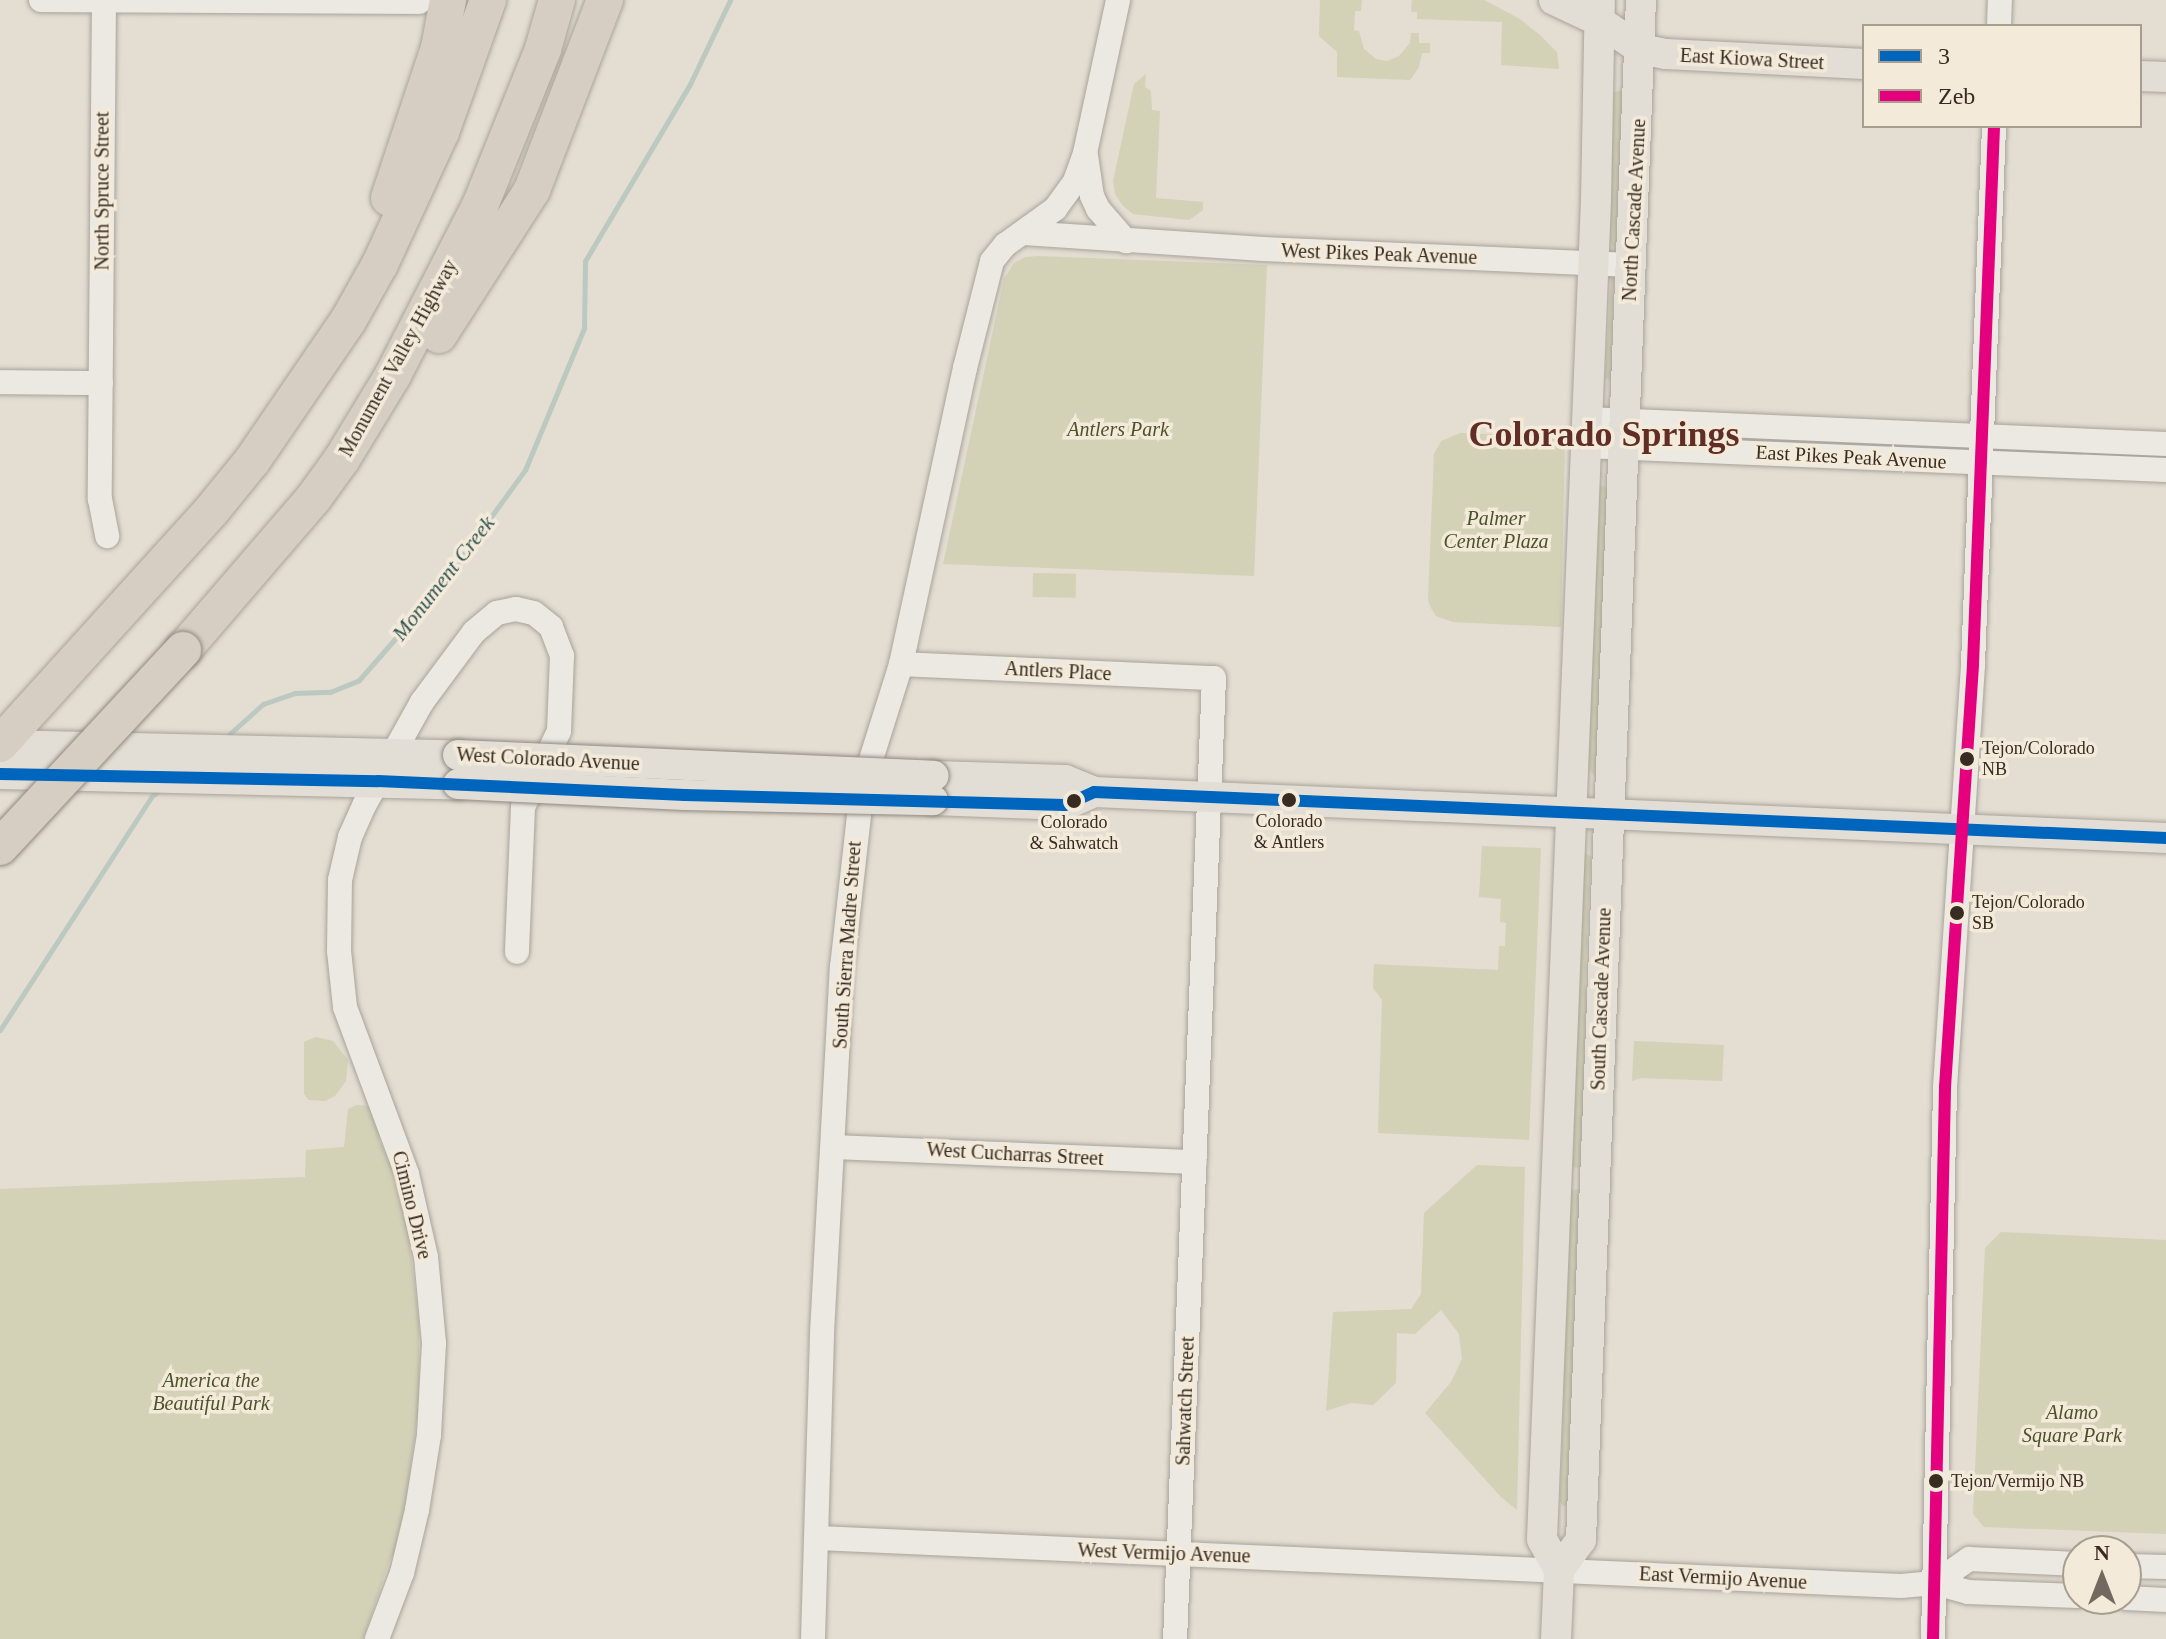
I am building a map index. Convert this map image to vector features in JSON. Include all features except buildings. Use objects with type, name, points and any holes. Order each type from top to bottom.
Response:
[{"type":"highway","points":[[0,744],[212,510],[288,409],[348,321],[380,264],[441,132],[488,0]]},
{"type":"highway","name":"Monument Valley Highway","points":[[0,847],[183,650],[303,510],[342,459],[436,295],[480,206],[539,62],[557,0]]},
{"type":"highway","points":[[342,459],[432,346],[532,190],[605,0]]},
{"type":"highway","points":[[288,409],[386,208],[439,48],[433,1]]},
{"type":"main road","points":[[1554,0],[1600,10],[1640,49]]},
{"type":"main road","name":"North Cascade Avenue","points":[[1625,434],[1641,0]]},
{"type":"main road","name":"North Cascade Avenue","points":[[1586,433],[1600,10]]},
{"type":"main road","name":"East Kiowa Street","points":[[1640,49],[1666,54],[1862,64]]},
{"type":"main road","points":[[2142,76],[2166,77]]},
{"type":"main road","name":"South Cascade Avenue","points":[[1556,1639],[1559,1570],[1542,1539],[1586,433]]},
{"type":"main road","name":"South Cascade Avenue","points":[[1559,1570],[1581,1540],[1625,434]]},
{"type":"main road","name":"West Colorado Avenue","points":[[0,744],[395,753],[933,788]]},
{"type":"main road","name":"West Colorado Avenue","points":[[0,774],[378,781],[685,795],[933,788],[1065,780],[1094,792],[2166,838]]},
{"type":"street","points":[[41,0],[433,1]]},
{"type":"street","name":"North Spruce Street","points":[[104,0],[100,499],[107,536]]},
{"type":"street","points":[[1118,0],[1085,153],[1092,196],[1098,209],[1126,241]]},
{"type":"street","points":[[1999,24],[2000,0]]},
{"type":"street","points":[[1933,1639],[1943,1118],[1981,463],[1994,128]]},
{"type":"street","name":"South Sierra Madre Street","points":[[813,1639],[822,1333],[842,967],[862,788],[901,664],[988,275],[998,253],[1055,209],[1075,181],[1085,153]]},
{"type":"street","name":"West Pikes Peak Avenue","points":[[1024,233],[1126,241],[1632,265]]},
{"type":"street","points":[[0,382],[101,383]]},
{"type":"street","points":[[1731,451],[1732,425]]},
{"type":"street","name":"East Pikes Peak Avenue","points":[[1586,433],[1625,434],[1732,425],[2158,443]]},
{"type":"street","name":"East Pikes Peak Avenue","points":[[1625,434],[1731,451],[2157,469]]},
{"type":"street","points":[[2157,469],[2158,443]]},
{"type":"street","name":"Cimino Drive","points":[[377,1639],[413,1534],[429,1435],[434,1343],[419,1225],[401,1155],[349,1023],[339,951],[339,896],[343,861],[350,837],[378,781],[429,692],[474,632],[497,613],[516,609],[534,613],[551,627],[562,656],[559,731],[523,807],[517,952]]},
{"type":"street","name":"Antlers Place","points":[[901,664],[1214,678],[1210,797]]},
{"type":"street","name":"Sahwatch Street","points":[[1175,1639],[1210,797]]},
{"type":"street","name":"West Cucharras Street","points":[[834,1147],[1195,1162]]},
{"type":"street","points":[[1555,1178],[1596,1180]]},
{"type":"street","name":"West Vermijo Avenue","points":[[818,1538],[1510,1568]]},
{"type":"street","points":[[1935,1583],[1969,1559],[2062,1563]]},
{"type":"street","points":[[2142,1566],[2166,1567]]},
{"type":"street","name":"East Vermijo Avenue","points":[[1510,1568],[1901,1586],[1935,1583],[1968,1592],[2062,1595]]},
{"type":"street","points":[[2142,1599],[2166,1600]]},
{"type":"green space","points":[[1320,0],[1362,0],[1361,11],[1355,11],[1354,30],[1359,31],[1364,49],[1376,59],[1387,61],[1399,56],[1410,43],[1411,33],[1419,33],[1419,43],[1430,43],[1430,53],[1422,53],[1419,67],[1410,80],[1337,77],[1337,52],[1319,36]]},
{"type":"green space","points":[[1412,0],[1484,0],[1520,19],[1541,36],[1557,52],[1559,69],[1501,65],[1502,22],[1417,19],[1417,12],[1411,12]]},
{"type":"green space","points":[[1146,74],[1145,87],[1151,91],[1152,110],[1160,111],[1156,198],[1203,202],[1203,210],[1189,220],[1133,214],[1115,194],[1113,181],[1134,84]]},
{"type":"green space","points":[[1612,93],[1625,93],[1621,248],[1613,247],[1610,242]]},
{"type":"green space","name":"Antlers Park","points":[[1025,257],[1267,265],[1254,576],[943,564],[1004,279],[1014,263]]},
{"type":"green space","points":[[1611,277],[1614,279],[1612,351],[1618,370],[1614,382],[1605,378]]},
{"type":"green space","name":"Palmer Center Plaza","points":[[1460,433],[1565,437],[1561,627],[1453,622],[1436,616],[1431,608],[1428,600],[1434,454],[1441,441]]},
{"type":"green space","points":[[1596,487],[1610,488],[1600,775],[1595,777],[1588,768]]},
{"type":"green space","points":[[1033,573],[1076,574],[1076,598],[1033,597]]},
{"type":"green space","points":[[1482,846],[1541,848],[1529,1140],[1378,1133],[1382,1000],[1373,988],[1374,964],[1498,970],[1499,946],[1505,946],[1506,923],[1500,922],[1501,899],[1479,897]]},
{"type":"green space","points":[[1581,851],[1591,856],[1585,982],[1592,1056],[1583,1168],[1570,1167]]},
{"type":"green space","points":[[316,1037],[333,1041],[348,1060],[346,1081],[335,1096],[325,1101],[309,1100],[304,1094],[304,1042]]},
{"type":"green space","points":[[1634,1041],[1724,1045],[1722,1081],[1641,1078],[1632,1081]]},
{"type":"green space","name":"America the Beautiful Park","points":[[357,1105],[371,1106],[381,1123],[379,1140],[390,1163],[408,1232],[419,1323],[419,1406],[410,1471],[417,1479],[396,1552],[391,1557],[363,1639],[0,1639],[0,1189],[305,1177],[306,1150],[344,1147],[348,1109]]},
{"type":"green space","points":[[1477,1165],[1525,1167],[1517,1510],[1501,1497],[1425,1413],[1451,1382],[1462,1359],[1459,1334],[1441,1310],[1415,1334],[1397,1333],[1396,1383],[1373,1405],[1351,1403],[1326,1411],[1333,1312],[1411,1309],[1421,1294],[1424,1213]]},
{"type":"green space","points":[[1566,1191],[1582,1191],[1568,1506],[1563,1506],[1560,1502],[1564,1396],[1558,1329]]},
{"type":"green space","name":"Alamo Square Park","points":[[2001,1232],[2166,1240],[2166,1534],[1984,1527],[1973,1514],[1985,1248]]},
{"type":"waterway","name":"Monument Creek","points":[[225,738],[263,704],[295,693],[330,692],[359,680],[437,591],[525,470],[584,328],[585,261],[690,84],[730,0]]},
{"type":"waterway","name":"Monument Creek","points":[[0,1030],[152,796],[161,789]]},
{"type":"transit line","name":"Zeb","points":[[1933,1639],[1945,1087],[1973,664],[1994,128]]},
{"type":"transit line","name":"3","points":[[0,774],[378,781],[685,795],[1065,805],[1094,792],[2166,838]]},
{"type":"place","name":"Tejon/Colorado NB","points":[[1967,759]]},
{"type":"place","name":"Colorado & Antlers","points":[[1289,800]]},
{"type":"place","name":"Colorado & Sahwatch","points":[[1074,801]]},
{"type":"place","name":"Tejon/Colorado SB","points":[[1957,913]]},
{"type":"place","name":"Tejon/Vermijo NB","points":[[1936,1481]]},
{"type":"district","name":"Colorado Springs","points":[[1604,435]]}]
